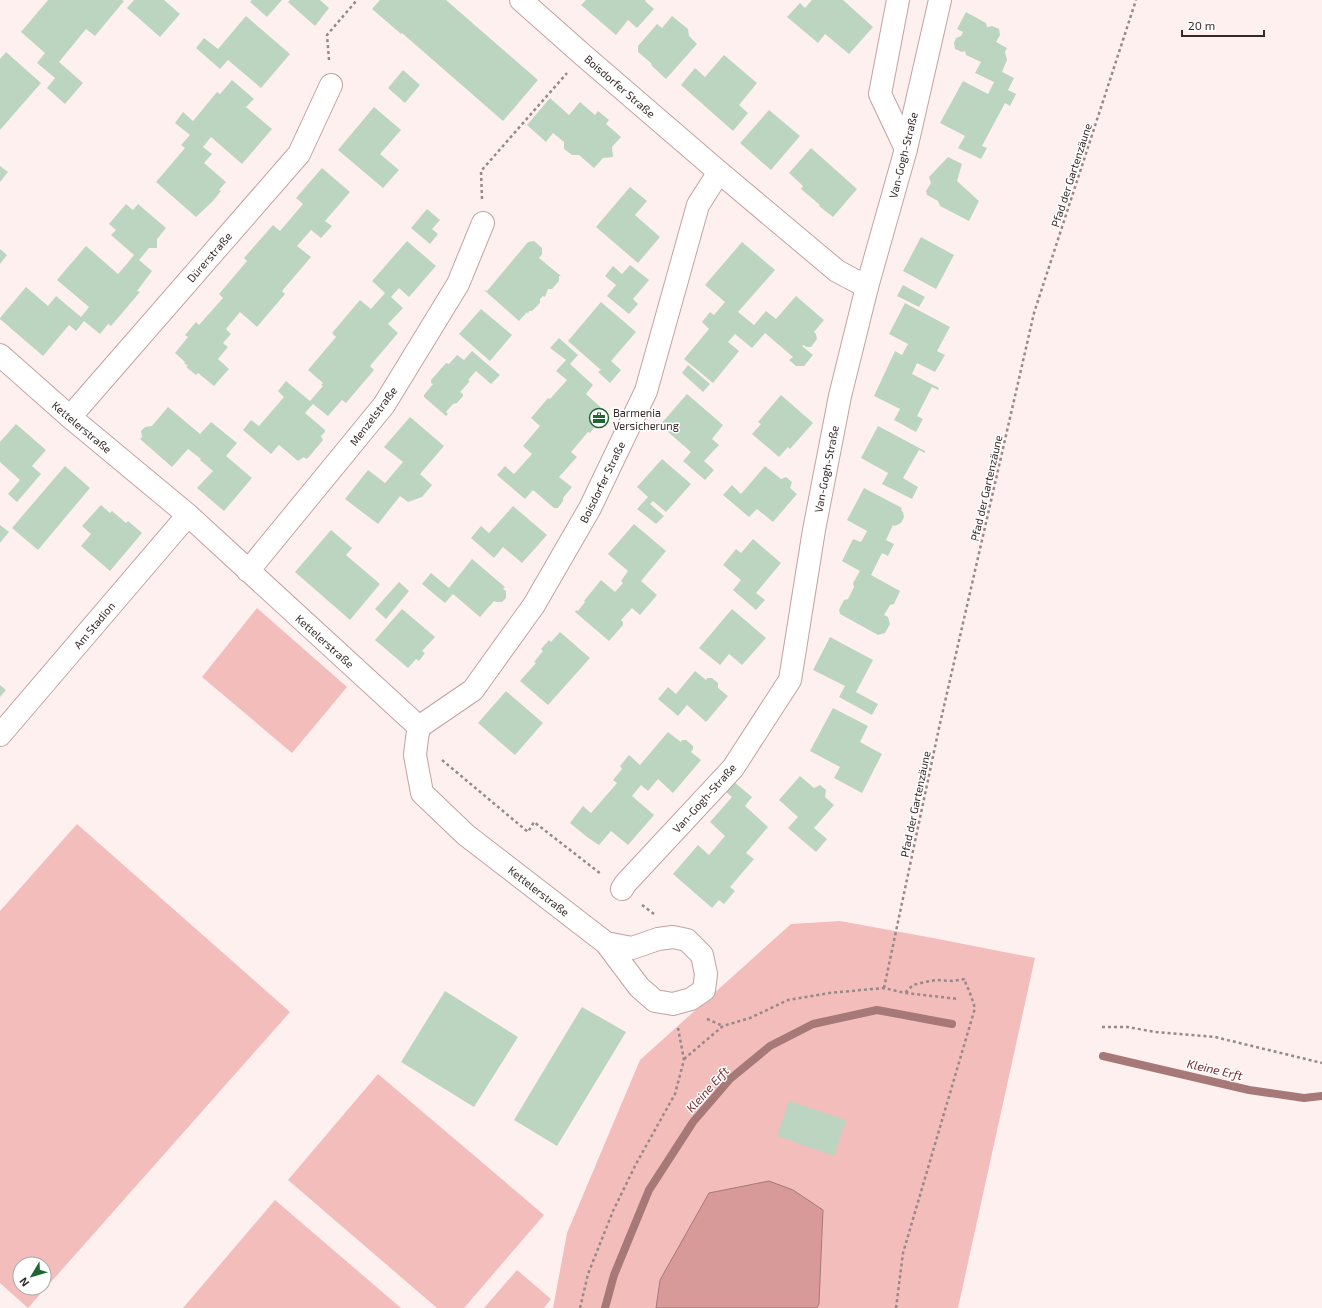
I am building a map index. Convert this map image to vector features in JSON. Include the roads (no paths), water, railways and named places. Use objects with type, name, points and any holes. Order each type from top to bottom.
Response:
[{"type":"street","name":"Boisdorfer Straße","points":[[521,0],[719,172],[837,271],[868,287]]},
{"type":"street","points":[[898,0],[880,94],[906,149]]},
{"type":"street","name":"Van-Gogh-Straße","points":[[622,889],[733,768],[790,680],[816,523],[840,396],[906,149],[940,0]]},
{"type":"street","name":"Dürerstraße","points":[[70,417],[299,154],[331,85]]},
{"type":"street","name":"Boisdorfer Straße","points":[[418,732],[473,690],[534,605],[590,508],[646,391],[698,205],[719,172]]},
{"type":"street","name":"Menzelstraße","points":[[248,571],[384,405],[458,284],[483,223]]},
{"type":"street","name":"Kettelerstraße","points":[[0,355],[70,417],[188,516],[418,732],[415,755],[422,793],[466,835],[606,943],[639,987],[655,1001],[673,1004],[691,999],[704,990],[706,974],[702,955],[687,940],[673,937],[658,939],[632,948],[606,943]]},
{"type":"street","name":"Am Stadion","points":[[0,736],[188,516]]},
{"type":"waterway","name":"Kleine Erft","points":[[605,1308],[614,1275],[649,1190],[693,1122],[730,1079],[770,1046],[813,1024],[877,1010],[952,1024]]},
{"type":"waterway","name":"Kleine Erft","points":[[1103,1056],[1249,1090],[1304,1098],[1322,1096]]},
{"type":"place","name":"Barmenia Versicherung","points":[[599,418]]}]
